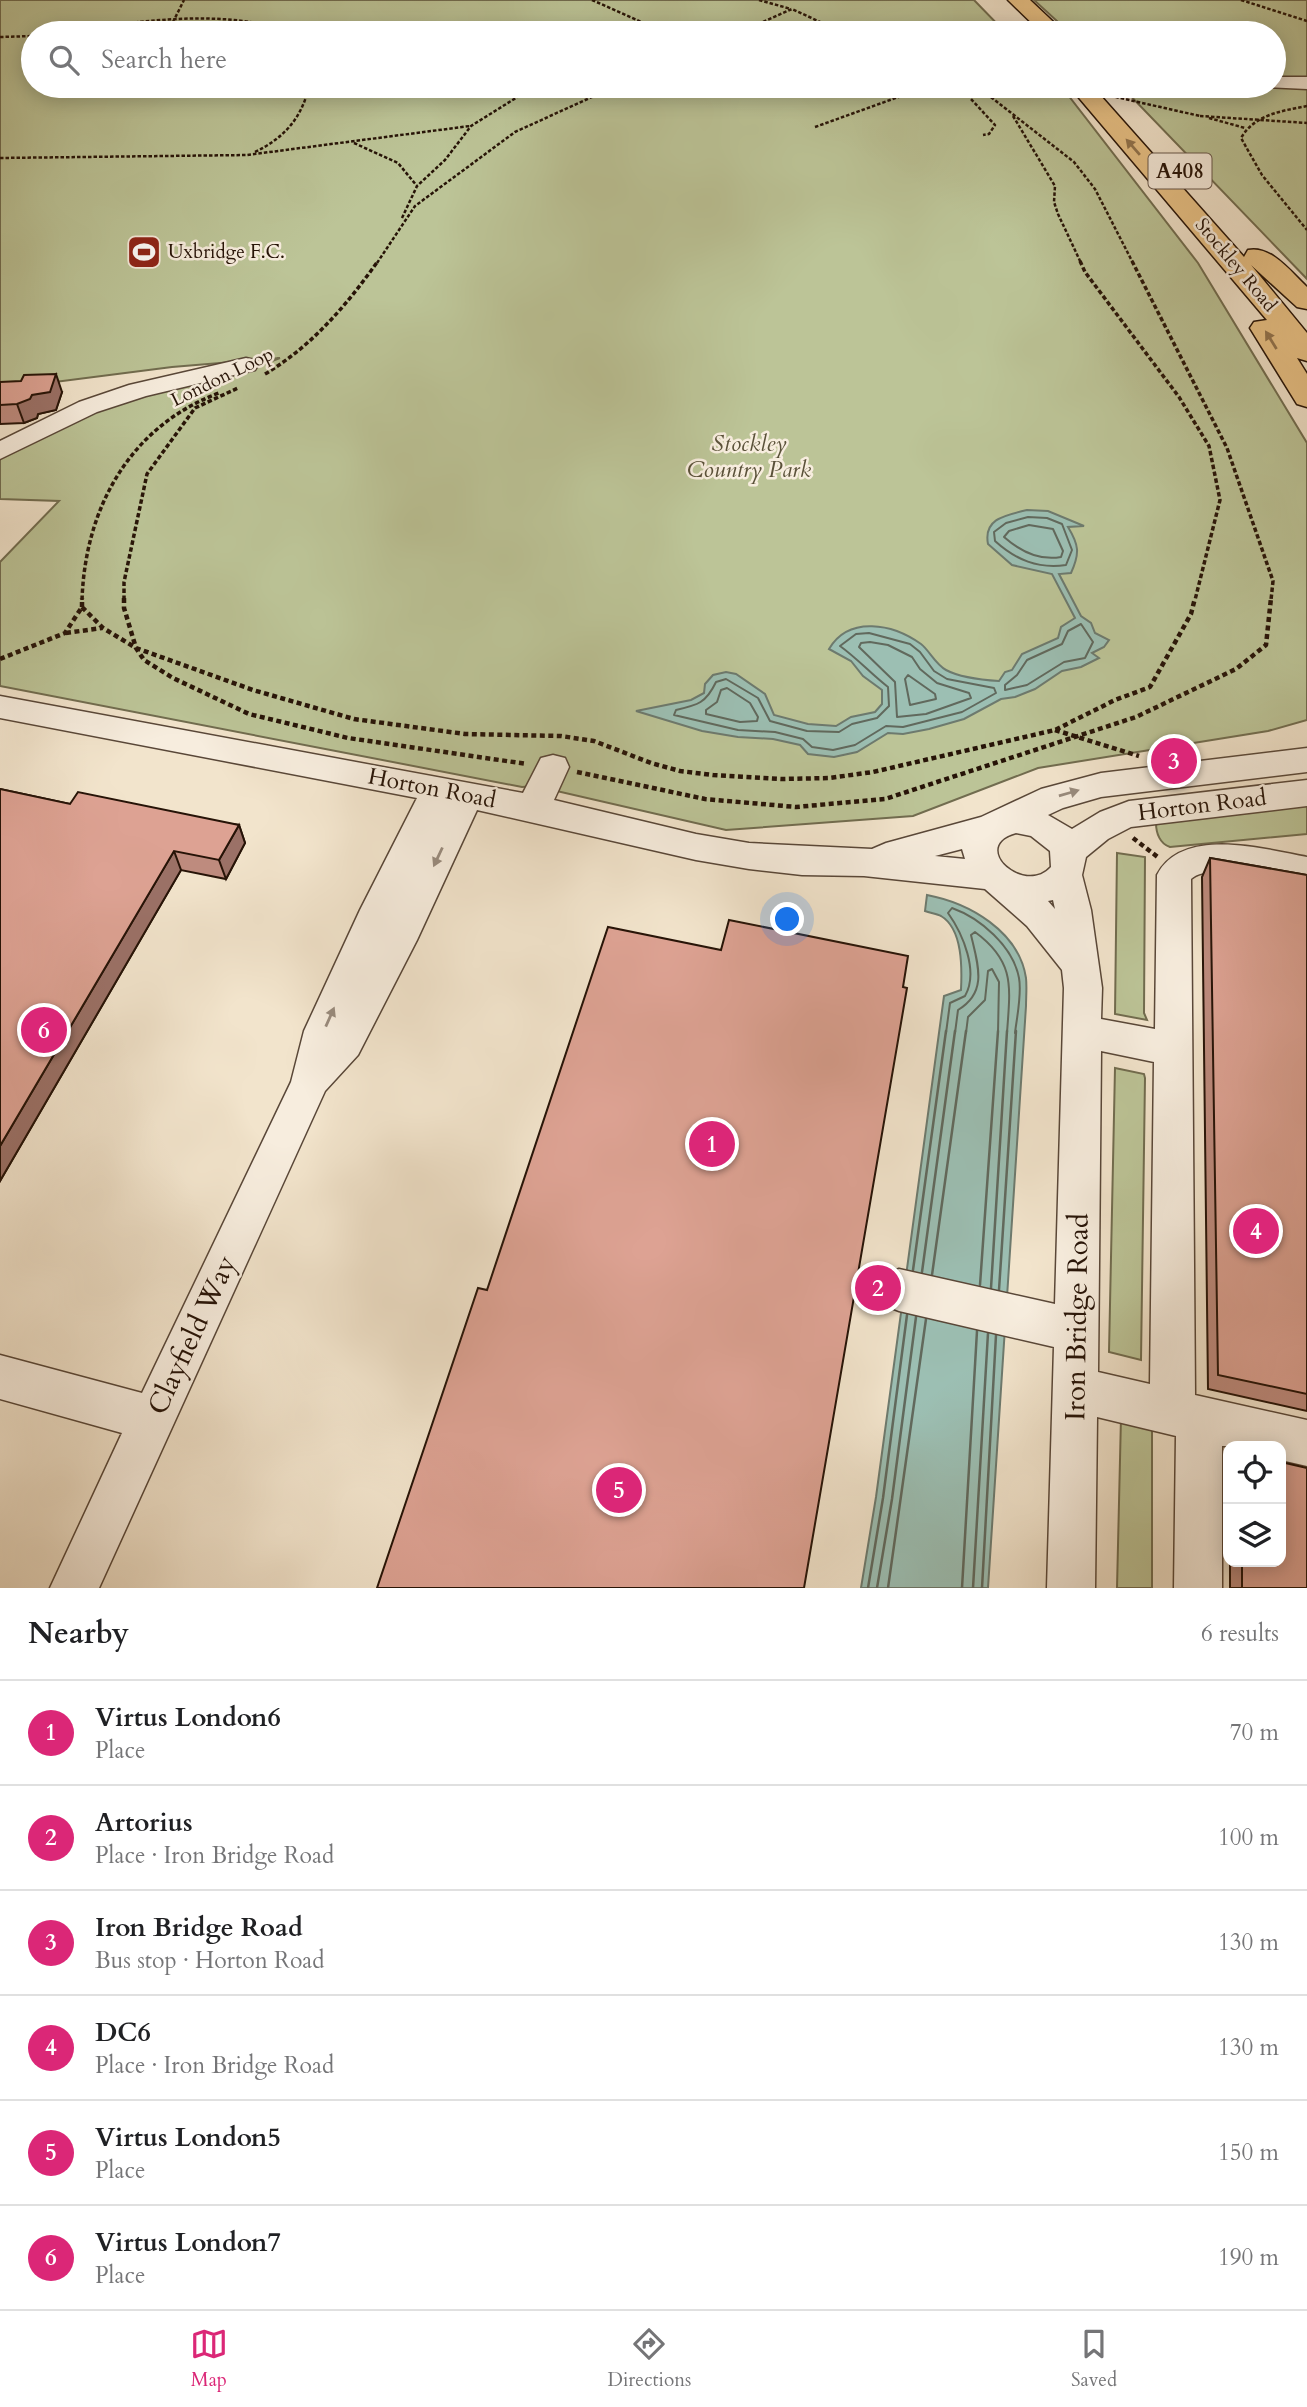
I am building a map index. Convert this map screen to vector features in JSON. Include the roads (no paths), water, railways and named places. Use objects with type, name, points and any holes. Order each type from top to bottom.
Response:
[{"type":"main road","points":[[998,0],[1020,21]]},
{"type":"main road","points":[[1018,0],[1041,21]]},
{"type":"main road","name":"Stockley Road","points":[[1090,98],[1239,267],[1307,352]]},
{"type":"main road","name":"Stockley Road","points":[[1114,98],[1256,256],[1307,320]]},
{"type":"main road","points":[[1194,217],[1307,398]]},
{"type":"main road","points":[[1256,256],[1307,302]]},
{"type":"street","points":[[1286,83],[1307,82]]},
{"type":"street","points":[[0,451],[88,407],[138,390],[251,378]]},
{"type":"street","name":"Horton Road","points":[[0,707],[533,808],[696,847],[802,861],[864,862],[999,881]]},
{"type":"street","name":"Horton Road","points":[[864,862],[952,841],[998,825],[1037,804],[1082,789],[1125,780],[1307,760]]},
{"type":"street","points":[[533,808],[553,767]]},
{"type":"street","name":"Clayfield Way","points":[[74,1588],[310,1083],[345,1043],[399,940],[452,792]]},
{"type":"street","name":"Horton Road","points":[[1067,863],[1088,833],[1110,820],[1146,810],[1307,793]]},
{"type":"street","points":[[999,881],[1023,890],[1044,889],[1056,884],[1067,863],[1061,841],[1045,828],[1024,821],[998,825],[980,839],[978,852],[982,866],[999,881],[1040,916],[1078,963]]},
{"type":"street","points":[[1198,1588],[1185,1414],[1172,1049],[1173,881],[1176,871],[1190,863],[1217,858],[1307,871]]},
{"type":"street","name":"Iron Bridge Road","points":[[1067,863],[1083,988],[1058,1327],[1076,1390],[1071,1588]]},
{"type":"street","points":[[1081,1031],[1172,1049]]},
{"type":"street","points":[[899,1290],[1058,1327]]},
{"type":"street","points":[[0,1377],[152,1419]]},
{"type":"street","points":[[1076,1390],[1307,1443]]},
{"type":"water","points":[[1027,510],[1048,511],[1084,526],[1068,527],[1076,544],[1076,560],[1071,573],[1059,574],[1081,616],[1091,623],[1095,633],[1109,640],[1104,647],[1092,653],[1099,658],[1081,667],[1062,671],[1035,689],[1001,699],[964,719],[903,734],[888,733],[857,752],[834,757],[808,754],[800,745],[773,739],[702,731],[636,711],[691,700],[704,693],[705,684],[713,675],[726,672],[736,674],[765,694],[774,715],[808,724],[836,726],[851,717],[875,712],[882,704],[882,690],[863,676],[851,661],[829,649],[848,631],[872,626],[910,637],[952,673],[999,681],[1005,672],[1012,670],[1022,654],[1058,638],[1061,627],[1075,618],[1052,574],[1012,565],[988,544],[987,535],[993,523],[1005,516]]},
{"type":"water","points":[[927,895],[959,905],[990,922],[1013,946],[1026,978],[988,1588],[861,1588],[876,1497],[944,996],[961,990],[960,950],[954,930],[941,916],[925,911]]},
{"type":"place","name":"Uxbridge F.C.","points":[[144,252]]},
{"type":"place","name":"Iron Bridge Road","points":[[1174,761]]},
{"type":"place","name":"Virtus London7","points":[[44,1030]]},
{"type":"place","name":"Virtus London6","points":[[712,1144]]},
{"type":"place","name":"DC6","points":[[1256,1231]]},
{"type":"place","name":"Artorius","points":[[878,1288]]},
{"type":"place","name":"Virtus London5","points":[[619,1490]]},
{"type":"park label","name":"Stockley Country Park","points":[[749,456]]}]
